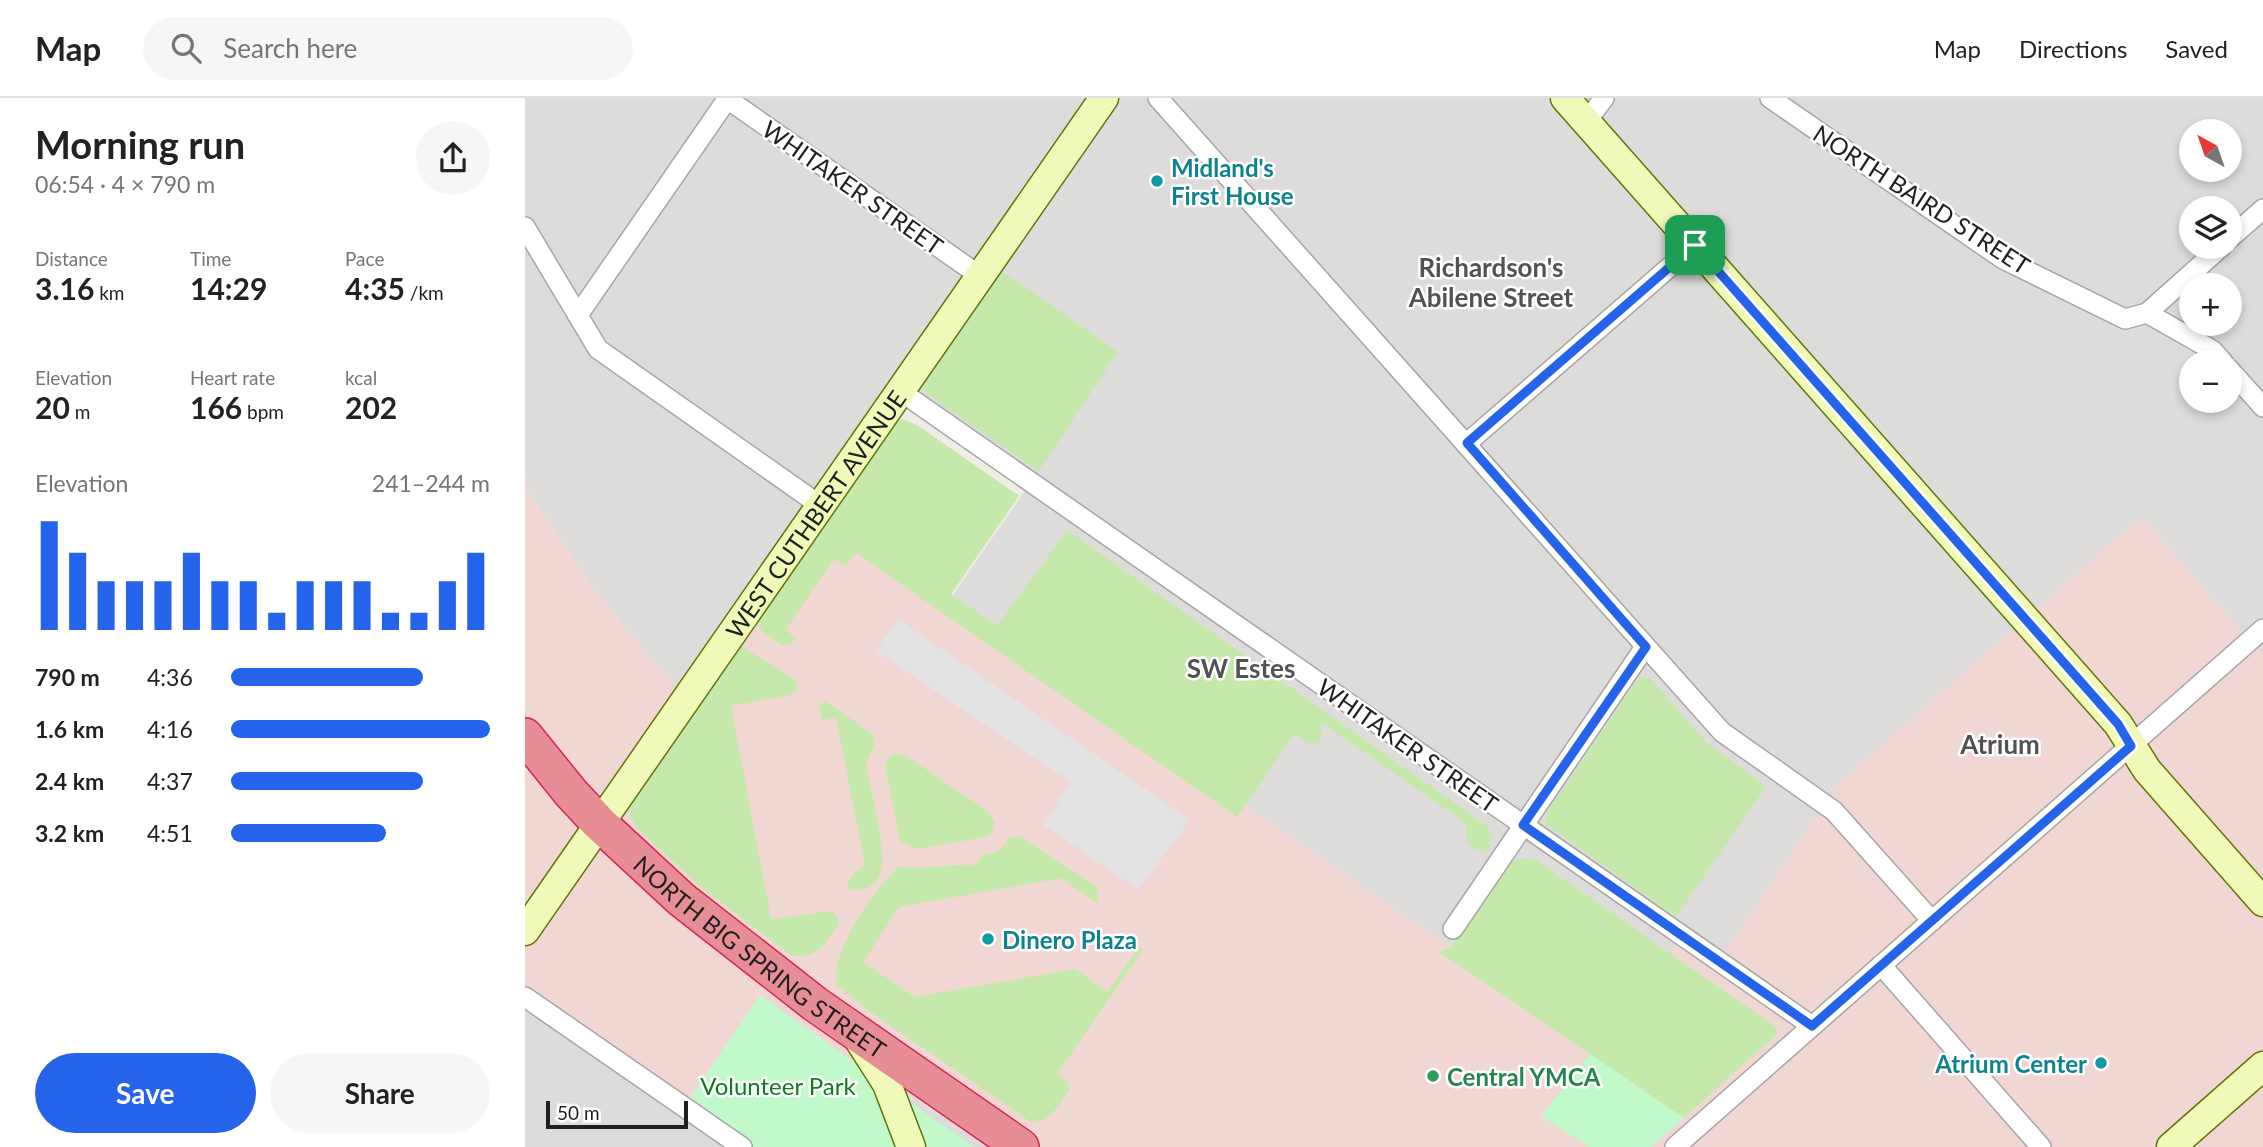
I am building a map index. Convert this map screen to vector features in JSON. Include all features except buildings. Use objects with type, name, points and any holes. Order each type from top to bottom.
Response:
[{"type":"highway","name":"NORTH BIG SPRING STREET","points":[[525,736],[599,824],[691,907],[780,979],[1021,1147]]},
{"type":"street","name":"WHITAKER STREET","points":[[727,98],[979,276]]},
{"type":"street","points":[[578,315],[727,98]]},
{"type":"street","name":"WEST CUTHBERT AVENUE","points":[[525,931],[1104,98]]},
{"type":"street","points":[[1158,98],[1722,732],[1834,811],[1932,921]]},
{"type":"street","points":[[1565,98],[2118,724],[2147,770],[2263,901]]},
{"type":"street","points":[[1586,122],[1604,98]]},
{"type":"street","name":"NORTH BAIRD STREET","points":[[1770,98],[2003,259],[2125,319],[2147,313]]},
{"type":"street","points":[[2242,228],[2263,209]]},
{"type":"street","points":[[525,227],[598,349],[821,506]]},
{"type":"street","points":[[1467,443],[1695,245]]},
{"type":"street","points":[[2208,259],[2147,313],[2213,350]]},
{"type":"street","points":[[2242,384],[2263,407]]},
{"type":"street","name":"WHITAKER STREET","points":[[900,391],[1812,1026]]},
{"type":"street","points":[[1675,1147],[2263,629]]},
{"type":"street","points":[[1453,929],[1646,647]]},
{"type":"street","points":[[1881,965],[2041,1147]]},
{"type":"street","points":[[525,997],[742,1147]]},
{"type":"street","points":[[854,1032],[887,1084],[911,1147]]},
{"type":"street","points":[[2171,1147],[2263,1066]]},
{"type":"shaded area","points":[[525,98],[2263,98],[2263,656],[2142,518],[1907,725],[1718,961],[1683,937],[1603,1052],[948,602],[1031,482],[900,391],[687,698],[650,658],[594,589],[525,486]]},
{"type":"shaded area","points":[[525,486],[594,589],[650,658],[687,698],[816,511],[1603,1052],[1683,936],[1719,961],[1837,785],[2141,517],[2263,656],[2263,1147],[1024,1147],[897,1060],[729,1147],[525,1006]]},
{"type":"shaded area","points":[[898,619],[1190,820],[1138,890],[1044,825],[1070,782],[876,651]]},
{"type":"shaded area","points":[[525,1006],[729,1147],[525,1147]]},
{"type":"shaded area","points":[[897,1060],[1024,1147],[913,1147]]},
{"type":"green space","points":[[1001,270],[1118,352],[1039,471],[928,395],[924,389],[924,381]]},
{"type":"green space","points":[[902,419],[917,425],[1019,496],[951,594],[997,626],[1067,530],[1487,826],[1492,834],[1489,849],[1483,852],[1469,845],[1466,839],[1467,824],[1321,722],[1321,738],[1316,744],[1294,734],[1237,817],[856,553],[846,566],[834,559],[786,629],[795,639],[792,644],[782,645],[769,637],[761,630],[757,616],[894,423]]},
{"type":"green space","points":[[738,644],[796,680],[797,690],[790,695],[731,706],[771,919],[832,911],[838,917],[839,924],[830,937],[820,948],[808,955],[792,956],[704,890],[636,827],[630,815],[630,803]]},
{"type":"green space","points":[[1642,677],[1650,678],[1706,742],[1766,786],[1676,917],[1545,823],[1548,811]]},
{"type":"green space","points":[[826,701],[873,735],[874,740],[867,765],[882,846],[882,863],[879,876],[872,885],[861,889],[851,890],[847,885],[854,873],[865,865],[836,718],[822,720],[819,705]]},
{"type":"green space","points":[[890,755],[905,755],[987,811],[995,823],[989,836],[919,849],[900,842],[885,766]]},
{"type":"green space","points":[[1020,836],[1097,887],[1098,904],[1061,878],[899,907],[863,962],[915,997],[1075,969],[1107,992],[1139,947],[1143,950],[1057,1074],[1067,1081],[1069,1090],[1058,1107],[1044,1119],[1031,1122],[872,1013],[836,984],[841,954],[857,920],[878,889],[899,866],[916,868],[976,865],[982,855],[1001,848],[1009,838]]},
{"type":"green space","points":[[1522,858],[1536,860],[1772,1024],[1777,1034],[1684,1118],[1439,952],[1451,947],[1509,863]]},
{"type":"green space","name":"Volunteer Park","points":[[760,995],[973,1147],[742,1147],[683,1108]]},
{"type":"green space","points":[[1590,1054],[1684,1118],[1651,1147],[1589,1147],[1541,1116]]},
{"type":"place","name":"Midland's First House","points":[[1157,181]]},
{"type":"place","name":"Dinero Plaza","points":[[988,939]]},
{"type":"place","name":"Atrium Center","points":[[2101,1063]]},
{"type":"place","name":"Central YMCA","points":[[1433,1076]]},
{"type":"district","name":"Richardson's Abilene Street","points":[[1491,282]]},
{"type":"district","name":"SW Estes","points":[[1241,668]]},
{"type":"district","name":"Atrium","points":[[2000,744]]},
{"type":"route","points":[[1695,245],[2118,724],[2131,746],[1812,1026],[1523,825],[1646,647],[1467,443],[1695,245]]}]
